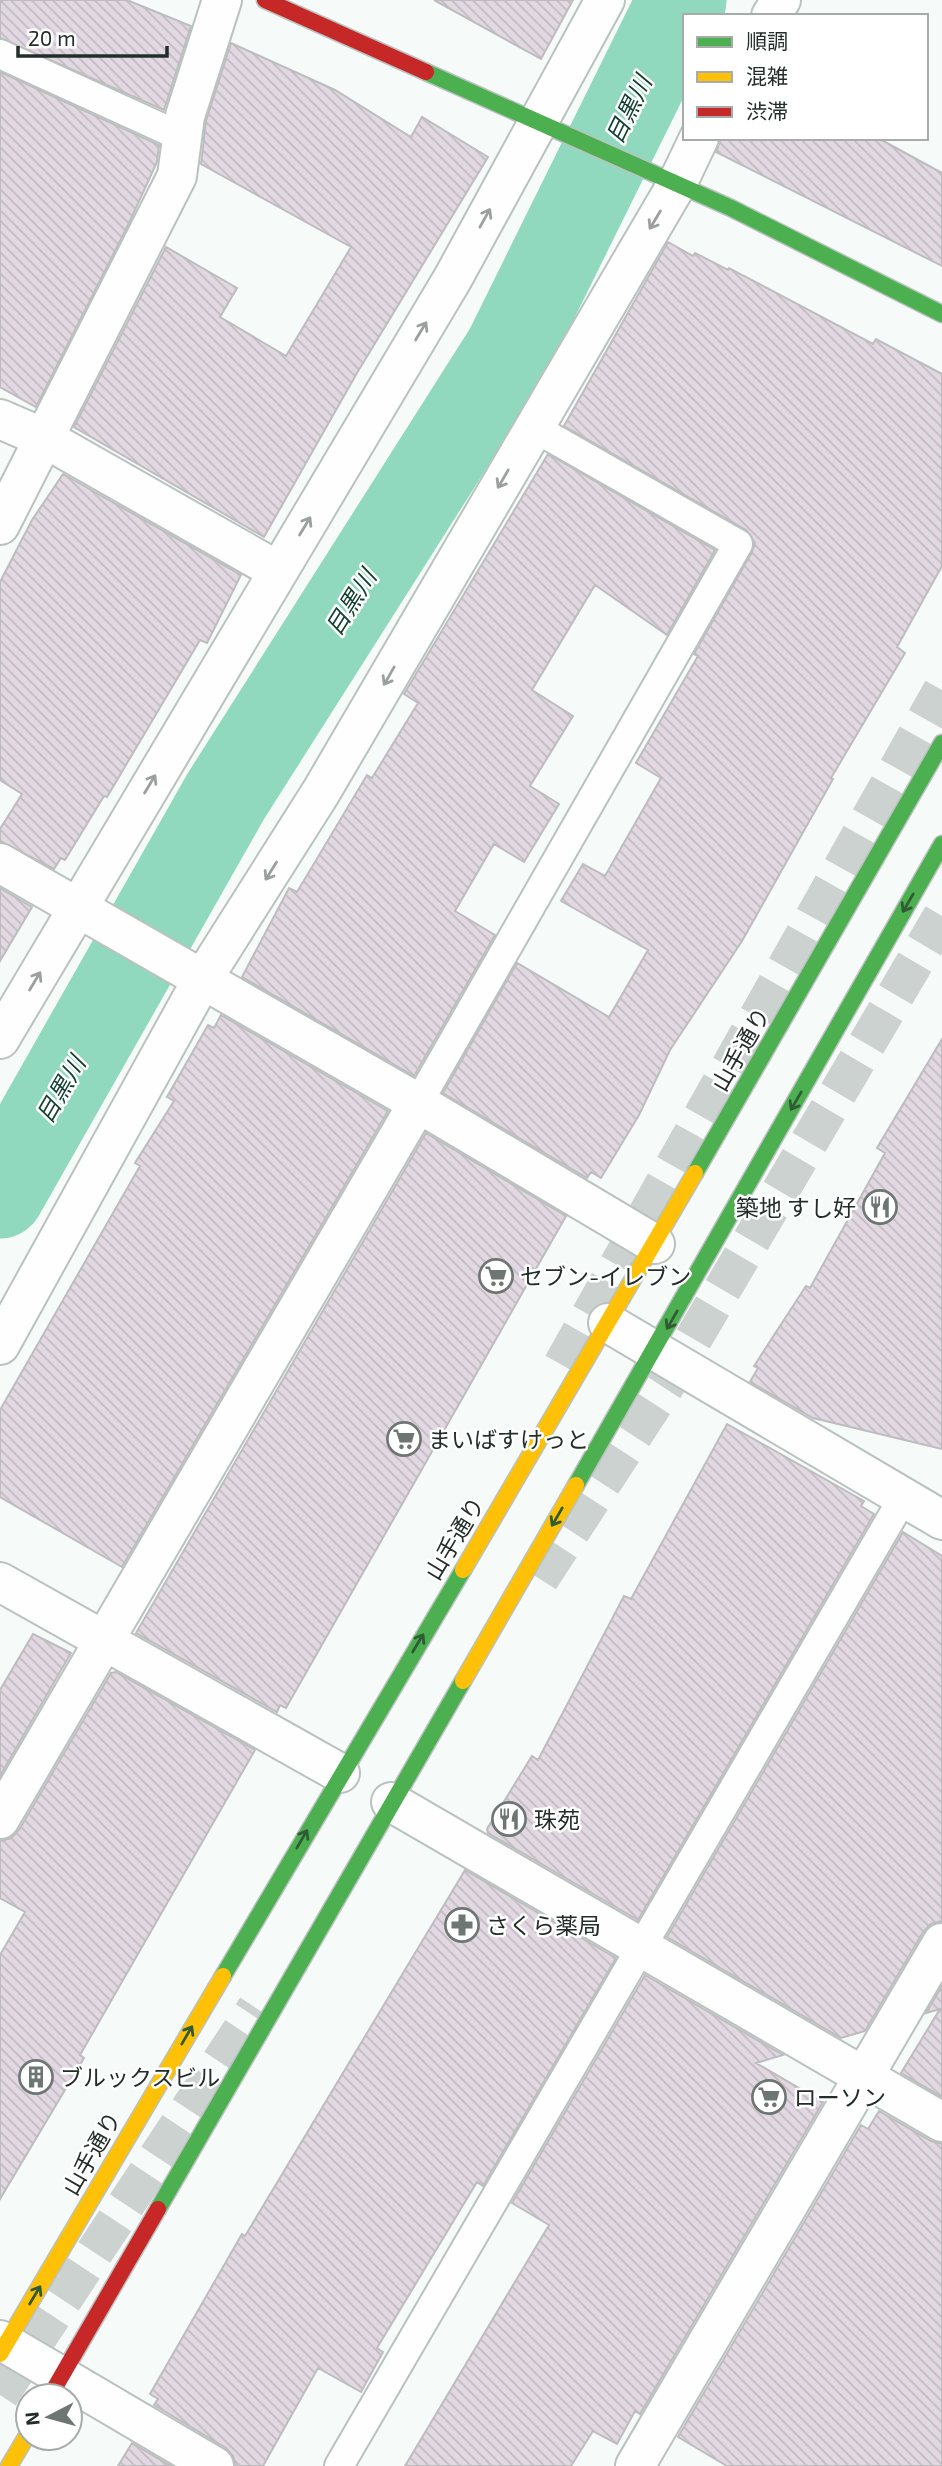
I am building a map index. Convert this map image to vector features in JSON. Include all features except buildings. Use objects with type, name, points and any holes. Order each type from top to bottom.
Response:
[{"type":"main road","points":[[265,0],[549,124],[731,208],[942,314]]},
{"type":"main road","name":"山手通り","points":[[2,2346],[655,1244],[942,743]]},
{"type":"main road","points":[[57,2382],[655,1349],[942,844]]},
{"type":"street","points":[[0,525],[46,439],[177,176],[185,116],[222,0]]},
{"type":"street","points":[[0,1039],[87,914],[278,571],[453,278],[549,124],[605,0]]},
{"type":"street","points":[[0,1345],[195,976],[321,792],[533,426],[663,178],[697,140]]},
{"type":"street","points":[[0,419],[46,439],[278,571]]},
{"type":"street","points":[[0,863],[418,1103],[655,1244]]},
{"type":"street","points":[[0,1819],[418,1103]]},
{"type":"street","points":[[608,1322],[942,1520]]},
{"type":"street","points":[[0,1582],[341,1773]]},
{"type":"street","points":[[391,1802],[862,2078],[942,2122]]},
{"type":"street","points":[[635,2466],[942,1943]]},
{"type":"street","points":[[2,2346],[50,2382]]},
{"type":"street","points":[[84,2401],[214,2466]]},
{"type":"lane","points":[[0,54],[182,137]]},
{"type":"lane","points":[[418,1103],[738,544],[533,426]]},
{"type":"lane","points":[[339,2466],[904,1498]]},
{"type":"waterway","name":"目黒川","points":[[0,1194],[226,796],[509,350],[682,0]]},
{"type":"tunnel","points":[[562,1365],[942,690]]},
{"type":"tunnel","points":[[540,1579],[665,1387],[942,916]]},
{"type":"tunnel","points":[[0,2395],[256,2008]]},
{"type":"traffic: fast","points":[[426,72],[731,208],[942,314]]},
{"type":"traffic: fast","points":[[695,1173],[942,743]]},
{"type":"traffic: fast","points":[[576,1485],[942,844]]},
{"type":"traffic: fast","points":[[223,1976],[463,1570]]},
{"type":"traffic: fast","points":[[158,2209],[463,1681]]},
{"type":"traffic: slow","points":[[463,1570],[695,1173]]},
{"type":"traffic: slow","points":[[463,1681],[576,1485]]},
{"type":"traffic: slow","points":[[0,2354],[223,1976]]},
{"type":"traffic: slow","points":[[9,2466],[17,2452]]},
{"type":"traffic: jam","points":[[265,0],[426,72]]},
{"type":"traffic: jam","points":[[58,2382],[158,2209]]},
{"type":"place","name":"築地 すし好","points":[[880,1207]]},
{"type":"place","name":"セブン-イレブン","points":[[496,1276]]},
{"type":"place","name":"まいばすけっと","points":[[404,1439]]},
{"type":"place","name":"珠苑","points":[[509,1819]]},
{"type":"place","name":"さくら薬局","points":[[462,1925]]},
{"type":"place","name":"ブルックスビル","points":[[36,2077]]},
{"type":"place","name":"ローソン","points":[[769,2097]]}]
